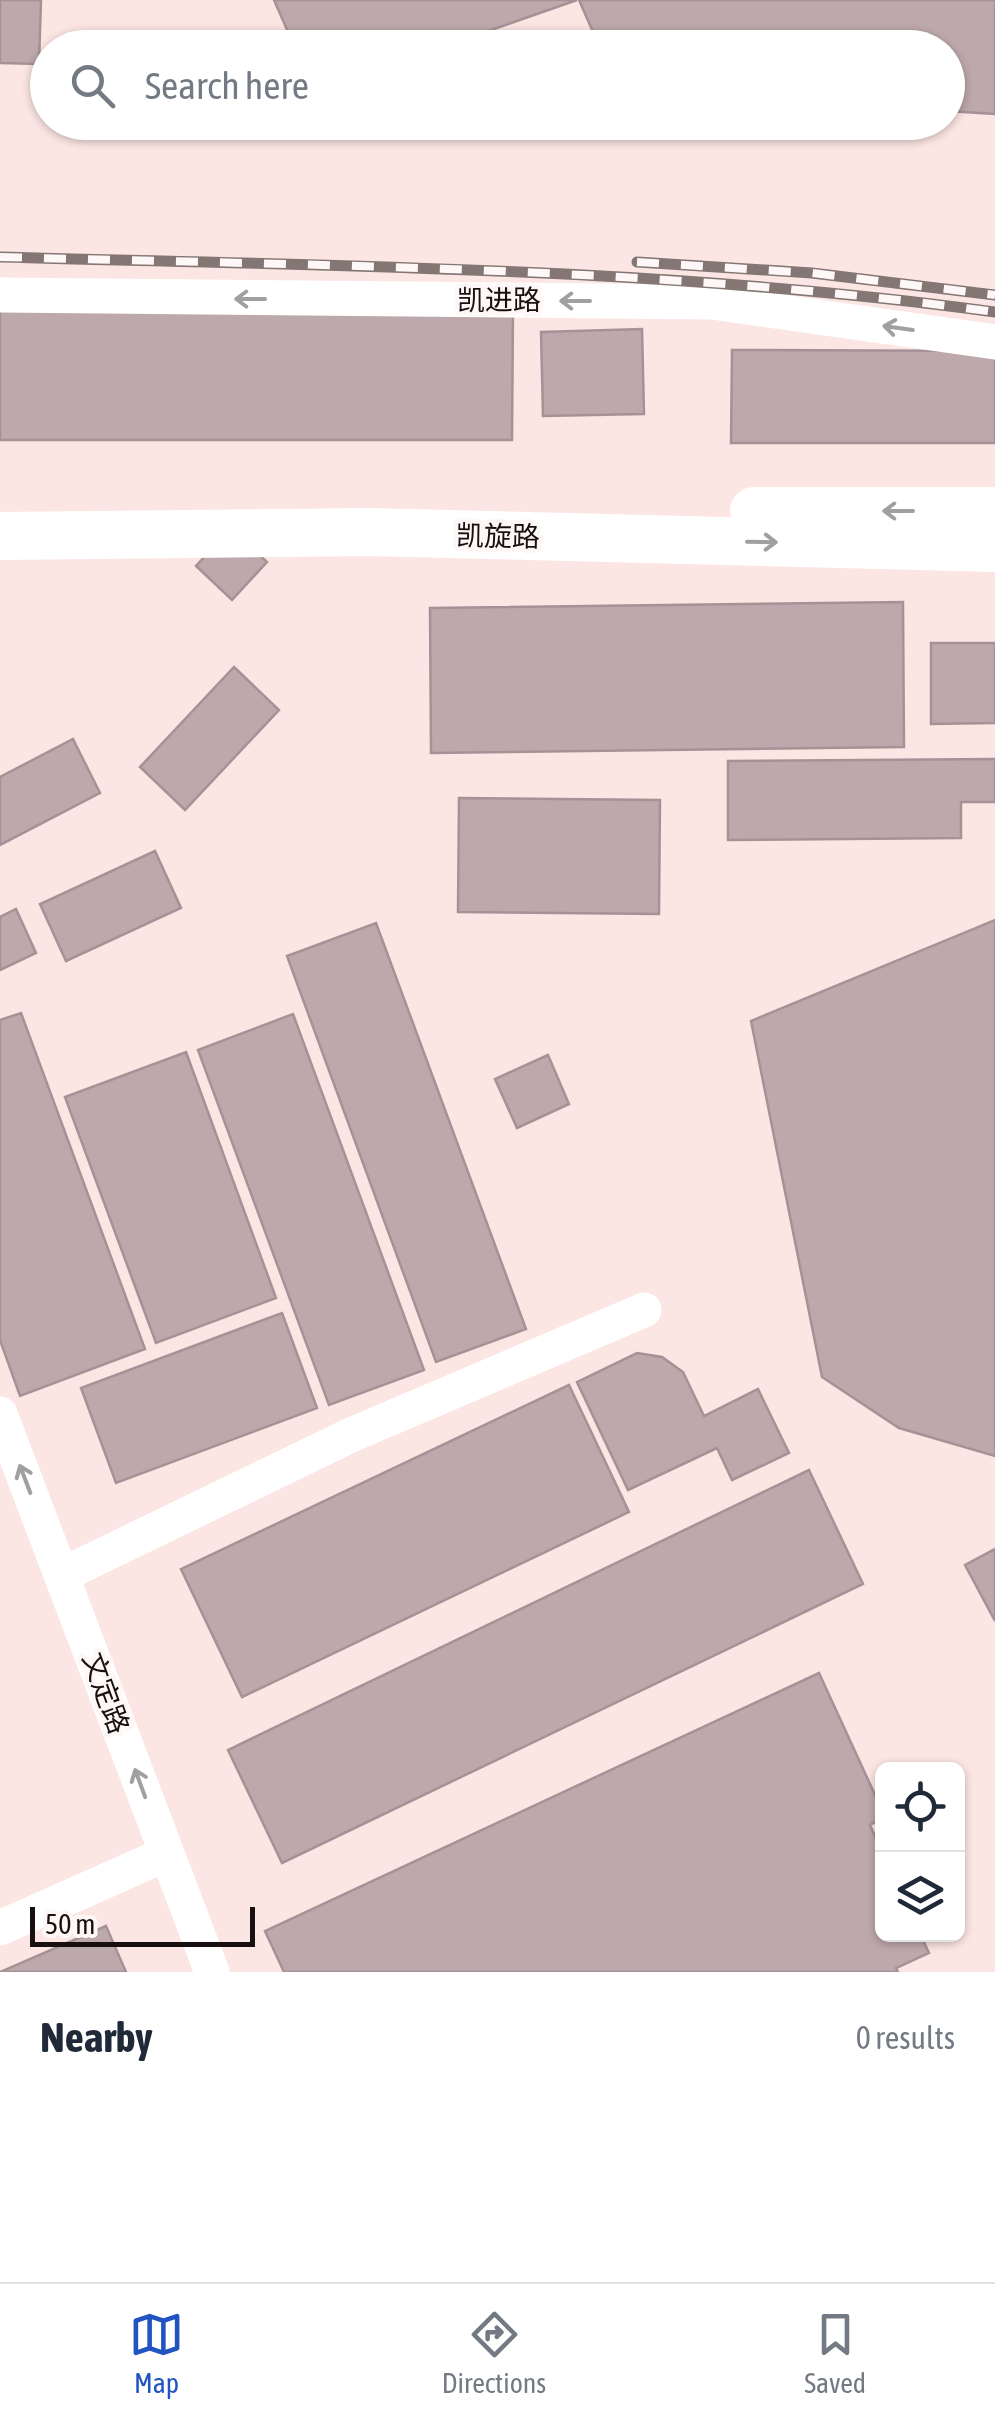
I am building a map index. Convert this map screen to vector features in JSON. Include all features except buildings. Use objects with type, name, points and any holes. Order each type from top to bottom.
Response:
[{"type":"street","name":"凯进路","points":[[0,295],[712,302],[995,342]]},
{"type":"street","name":"凯旋路","points":[[0,508],[995,511]]},
{"type":"street","name":"凯旋路","points":[[0,536],[369,532],[995,548]]},
{"type":"street","points":[[62,1575],[350,1435],[644,1310]]},
{"type":"street","name":"文定路","points":[[0,1414],[212,1972]]},
{"type":"street","points":[[0,1928],[166,1854]]},
{"type":"railway","points":[[0,257],[374,266],[623,277],[871,297],[995,312]]},
{"type":"railway","points":[[637,262],[812,273],[995,295]]}]
